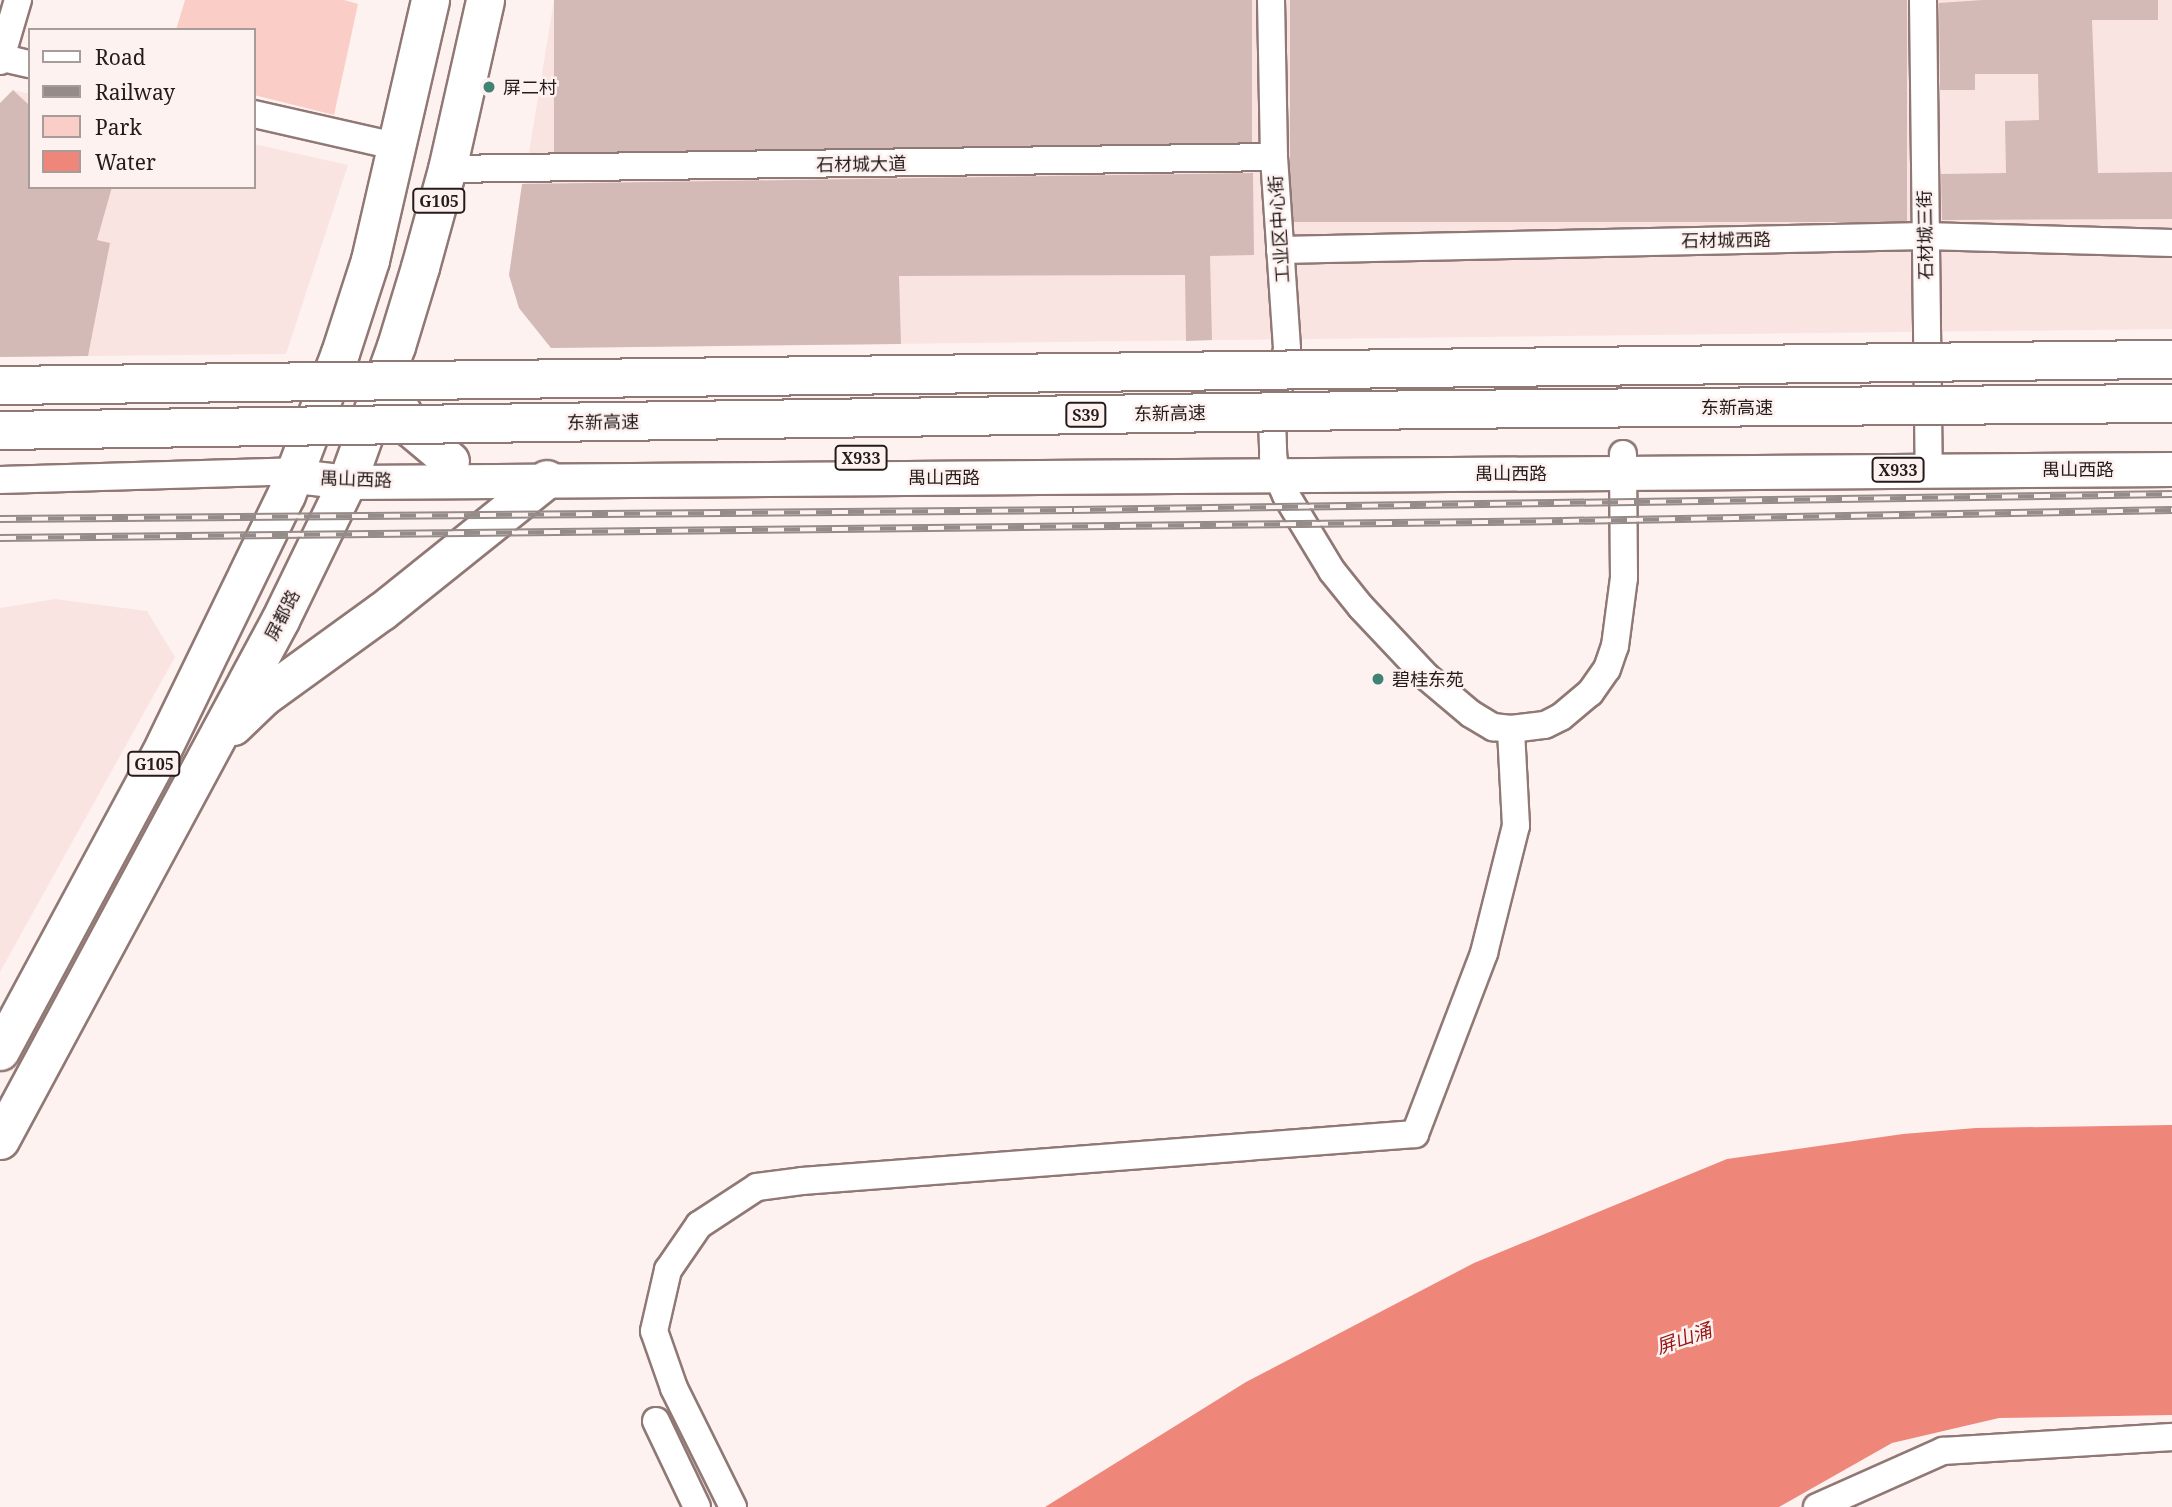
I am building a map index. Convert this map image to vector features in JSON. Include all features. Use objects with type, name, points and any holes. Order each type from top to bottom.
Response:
[{"type":"highway","name":"屏都路","points":[[0,1140],[280,620],[351,470],[396,346],[447,169],[485,0]]},
{"type":"highway","name":"G105","points":[[0,1051],[159,756],[295,471],[340,353],[370,260],[428,11]]},
{"type":"highway","points":[[396,346],[397,404],[411,428],[450,461]]},
{"type":"highway","points":[[0,385],[2172,359]]},
{"type":"highway","name":"东新高速","points":[[0,430],[1436,409],[2172,403]]},
{"type":"highway","points":[[210,749],[263,697],[382,611],[547,479]]},
{"type":"main road","name":"禺山西路","points":[[295,471],[305,477],[450,461],[1275,465],[1929,461],[2172,450]]},
{"type":"main road","name":"禺山西路","points":[[1929,461],[2172,469]]},
{"type":"main road","name":"禺山西路","points":[[351,470],[547,479],[1275,465]]},
{"type":"street","points":[[18,0],[1,59],[28,64]]},
{"type":"street","name":"工业区中心街","points":[[1271,0],[1274,158],[1287,349],[1272,419],[1275,465]]},
{"type":"street","name":"石材城三街","points":[[1923,0],[1929,461]]},
{"type":"street","points":[[256,114],[395,146]]},
{"type":"street","name":"石材城大道","points":[[447,169],[1274,158]]},
{"type":"street","name":"石材城西路","points":[[1280,250],[1925,236],[2172,243]]},
{"type":"street","points":[[1275,465],[1286,495],[1332,571],[1380,630],[1471,714],[1493,727],[1511,729],[1545,725],[1561,717],[1590,693],[1606,669],[1615,646],[1624,578],[1623,463]]},
{"type":"street","points":[[0,480],[295,471]]},
{"type":"street","points":[[733,1507],[674,1388],[654,1331],[668,1270],[699,1225],[757,1187],[802,1181],[1415,1134],[1485,953],[1516,826],[1511,729]]},
{"type":"street","points":[[656,1420],[698,1507]]},
{"type":"street","points":[[1817,1507],[1943,1451],[2172,1437]]},
{"type":"shaded area","points":[[554,0],[2172,0],[2172,329],[551,348],[519,308],[509,275]]},
{"type":"shaded area","points":[[13,90],[28,94],[28,189],[256,189],[256,144],[348,165],[286,354],[0,357],[0,103]]},
{"type":"shaded area","points":[[55,599],[147,611],[175,657],[0,972],[0,608]]},
{"type":"green space","points":[[185,0],[344,0],[358,4],[334,115],[256,96],[256,28],[177,28]]},
{"type":"water","name":"屏山涌","points":[[2172,1125],[2172,1415],[1999,1418],[1892,1443],[1779,1507],[1045,1507],[1246,1382],[1474,1263],[1727,1159],[1903,1134],[1976,1128]]},
{"type":"building","points":[[554,0],[1252,0],[1252,154],[554,154]]},
{"type":"building","points":[[1290,0],[1907,0],[1907,222],[1290,222]]},
{"type":"building","points":[[1982,0],[2158,0],[2158,20],[2092,20],[2098,173],[2172,172],[2172,219],[1942,220],[1941,174],[2006,173],[2005,121],[2039,120],[2038,74],[1975,74],[1975,90],[1940,90],[1939,3]]},
{"type":"building","points":[[13,90],[28,104],[28,189],[111,189],[97,240],[110,243],[88,356],[0,357],[0,103]]},
{"type":"building","points":[[1253,173],[1254,255],[1210,256],[1212,340],[1186,341],[1185,275],[899,276],[901,344],[551,348],[519,308],[509,275],[522,184]]},
{"type":"railway","points":[[0,519],[1074,510],[2172,494]]},
{"type":"railway","points":[[0,538],[1563,521],[2172,510]]},
{"type":"place","name":"屏二村","points":[[489,87]]},
{"type":"place","name":"碧桂东苑","points":[[1378,679]]}]
